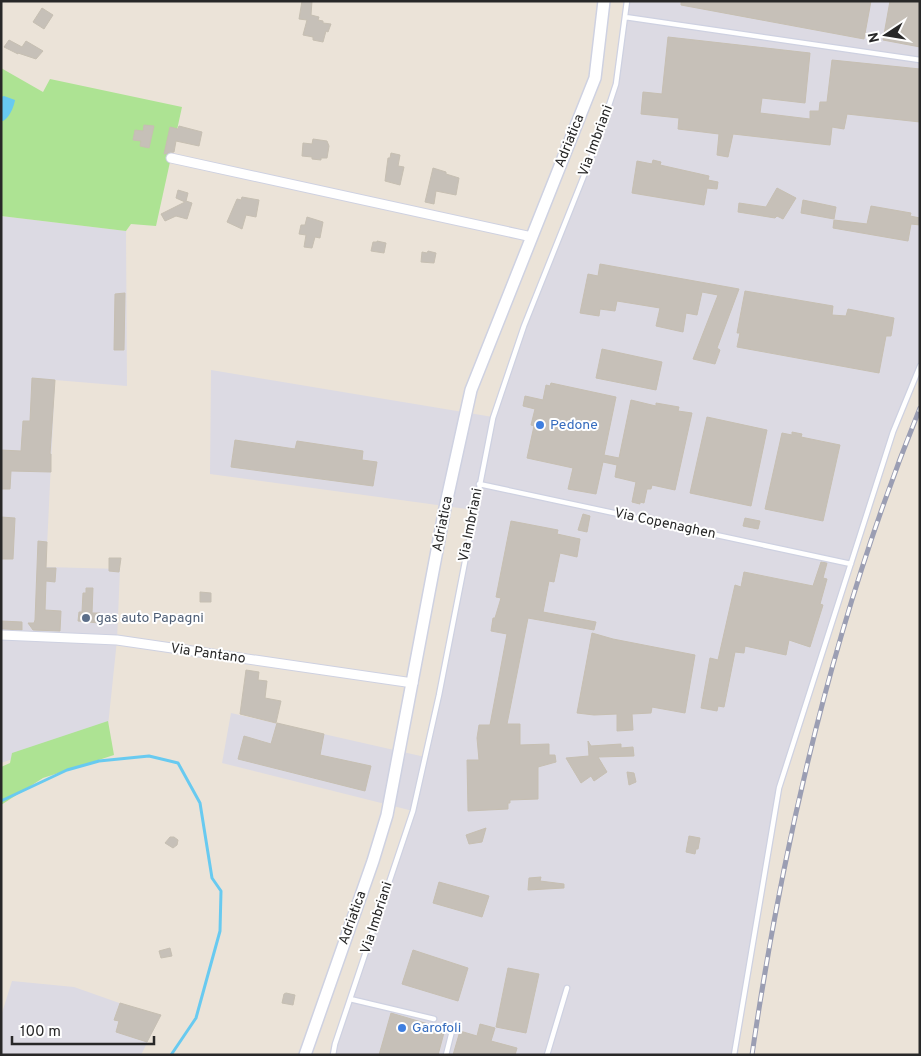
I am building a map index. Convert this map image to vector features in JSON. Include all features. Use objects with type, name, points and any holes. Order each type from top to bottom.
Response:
[{"type":"main road","name":"Adriatica","points":[[305,1055],[373,861],[384,824],[398,763],[445,508],[471,390],[595,78],[604,1]]},
{"type":"street","points":[[171,158],[532,237]]},
{"type":"street","name":"Via Pantano","points":[[1,636],[117,640],[413,683]]},
{"type":"lane","name":"Via Imbriani","points":[[333,1055],[335,1044],[413,810],[439,695],[493,418],[521,335],[595,148],[616,84],[627,1]]},
{"type":"lane","points":[[625,17],[920,60]]},
{"type":"lane","points":[[734,1055],[779,788],[893,432],[920,366]]},
{"type":"lane","name":"Via Copenaghen","points":[[479,484],[851,564]]},
{"type":"lane","points":[[547,1055],[567,988]]},
{"type":"lane","points":[[350,999],[434,1019]]},
{"type":"lane","points":[[446,1055],[453,1027]]},
{"type":"shaded area","points":[[627,1],[920,1],[920,366],[893,432],[779,788],[734,1055],[333,1055],[413,811],[222,763],[231,713],[425,757],[474,510],[210,474],[211,370],[493,417],[524,326],[595,148],[616,84]]},
{"type":"shaded area","points":[[1,216],[126,231],[127,386],[55,380],[46,567],[120,569],[117,640],[108,726],[1,763]]},
{"type":"shaded area","points":[[12,981],[74,987],[125,1005],[161,1015],[141,1055],[1,1055],[1,1016]]},
{"type":"green space","points":[[1,68],[43,92],[50,79],[182,107],[156,226],[131,224],[126,231],[1,216]]},
{"type":"green space","points":[[108,721],[114,755],[43,778],[1,805],[1,767],[10,763],[12,753]]},
{"type":"water","points":[[4,96],[15,100],[9,115],[5,120],[1,121],[1,97]]},
{"type":"building","points":[[302,1],[312,1],[311,15],[319,17],[318,20],[323,21],[323,23],[331,24],[328,32],[326,31],[323,42],[303,35],[307,20],[299,19]]},
{"type":"building","points":[[681,1],[871,1],[864,39],[681,5]]},
{"type":"building","points":[[890,1],[920,1],[920,47],[883,40]]},
{"type":"building","points":[[42,8],[53,15],[44,29],[33,22]]},
{"type":"building","points":[[668,37],[810,53],[805,103],[762,98],[760,113],[810,119],[810,111],[819,111],[820,102],[827,102],[832,60],[920,69],[920,122],[847,114],[844,129],[832,127],[830,145],[733,134],[728,157],[717,155],[719,134],[678,129],[679,118],[641,114],[643,92],[662,94]]},
{"type":"building","points":[[9,40],[22,47],[26,41],[43,51],[36,59],[18,54],[4,47]]},
{"type":"building","points":[[144,125],[154,126],[149,148],[140,146],[141,141],[133,140],[135,130],[143,131]]},
{"type":"building","points":[[179,126],[202,132],[199,146],[176,141],[174,152],[164,154],[170,127],[178,129]]},
{"type":"building","points":[[313,139],[327,141],[329,146],[327,158],[321,158],[321,160],[302,156],[303,143],[312,144]]},
{"type":"building","points":[[391,153],[400,155],[398,166],[404,167],[400,185],[385,181],[388,158],[390,158]]},
{"type":"building","points":[[653,160],[661,162],[660,165],[709,176],[708,180],[718,182],[717,189],[707,188],[704,205],[632,193],[637,161],[652,164]]},
{"type":"building","points":[[433,168],[459,178],[456,195],[436,191],[434,204],[425,202]]},
{"type":"building","points":[[777,188],[796,198],[783,219],[777,216],[775,218],[738,212],[739,203],[766,207]]},
{"type":"building","points":[[178,190],[188,193],[186,201],[192,203],[187,219],[176,216],[165,221],[161,214],[185,202],[176,198]]},
{"type":"building","points":[[242,197],[259,200],[256,217],[246,215],[242,229],[227,222],[237,199],[241,200]]},
{"type":"building","points":[[803,200],[836,207],[834,219],[801,213]]},
{"type":"building","points":[[871,206],[911,213],[910,216],[920,218],[920,225],[911,224],[908,241],[833,228],[834,220],[867,224]]},
{"type":"building","points":[[307,217],[323,222],[320,238],[315,237],[312,248],[304,247],[306,235],[299,234],[301,225],[305,225]]},
{"type":"building","points":[[373,242],[386,243],[384,253],[371,251]]},
{"type":"building","points":[[428,251],[436,253],[434,263],[421,262],[422,252],[427,253]]},
{"type":"building","points":[[600,264],[739,289],[717,348],[720,350],[715,364],[693,359],[718,295],[702,292],[697,315],[686,313],[683,332],[656,326],[660,308],[617,301],[615,311],[600,309],[599,316],[580,313],[588,274],[598,276]]},
{"type":"building","points":[[745,291],[833,306],[832,315],[846,316],[848,309],[894,318],[891,336],[886,336],[879,373],[737,347],[740,333],[737,333]]},
{"type":"building","points":[[125,293],[124,350],[114,350],[115,294]]},
{"type":"building","points":[[602,349],[662,362],[656,390],[596,378]]},
{"type":"building","points":[[32,378],[55,380],[50,454],[51,472],[11,471],[10,489],[1,489],[1,450],[21,451],[23,421],[30,421]]},
{"type":"building","points":[[551,383],[616,397],[604,455],[619,458],[631,400],[656,406],[656,403],[679,407],[678,411],[692,413],[675,490],[652,485],[651,489],[647,489],[644,503],[632,502],[636,482],[615,477],[617,465],[603,462],[596,494],[568,489],[573,468],[527,458],[534,426],[531,425],[535,409],[523,406],[525,396],[543,400],[546,385],[550,386]]},
{"type":"building","points":[[707,417],[767,430],[751,506],[690,493]]},
{"type":"building","points":[[792,432],[802,434],[801,437],[840,445],[823,521],[765,509],[782,433],[792,435]]},
{"type":"building","points":[[235,440],[295,449],[297,441],[363,451],[362,460],[377,462],[373,486],[231,467]]},
{"type":"building","points":[[583,514],[590,516],[587,532],[578,530]]},
{"type":"building","points":[[1,517],[15,518],[13,559],[1,559]]},
{"type":"building","points":[[745,518],[760,521],[758,529],[743,526]]},
{"type":"building","points":[[511,521],[558,530],[557,534],[580,539],[577,557],[560,553],[554,582],[549,581],[543,612],[596,622],[594,630],[528,618],[507,724],[520,724],[520,745],[549,744],[549,755],[555,755],[556,762],[538,767],[538,799],[510,800],[508,809],[468,811],[467,760],[479,760],[477,738],[479,725],[490,725],[507,634],[491,631],[493,618],[495,618],[501,598],[496,597]]},
{"type":"building","points":[[38,541],[47,542],[46,568],[56,568],[55,582],[46,581],[45,610],[61,611],[60,631],[33,630],[28,623],[34,623],[35,620]]},
{"type":"building","points":[[109,558],[121,558],[119,572],[109,571]]},
{"type":"building","points":[[821,562],[827,563],[823,578],[827,579],[820,604],[823,605],[810,647],[789,640],[786,655],[745,646],[744,653],[735,652],[724,707],[718,706],[717,711],[701,708],[710,658],[718,660],[735,585],[741,587],[744,572],[813,586]]},
{"type":"building","points":[[86,588],[93,588],[92,613],[100,613],[99,623],[78,621],[79,612],[82,612],[83,593],[86,593]]},
{"type":"building","points":[[200,592],[211,593],[211,602],[200,602]]},
{"type":"building","points":[[1,621],[22,622],[22,630],[1,629]]},
{"type":"building","points":[[592,633],[695,655],[685,713],[652,707],[651,713],[632,714],[633,730],[617,731],[617,714],[594,715],[577,713]]},
{"type":"building","points":[[246,670],[259,672],[258,680],[267,681],[265,698],[281,701],[276,723],[240,714]]},
{"type":"building","points":[[277,723],[324,734],[320,755],[371,766],[365,791],[238,759],[244,736],[271,744]]},
{"type":"building","points":[[588,741],[591,746],[621,744],[621,748],[633,747],[634,756],[598,757],[607,772],[594,781],[591,776],[581,783],[566,758],[589,756]]},
{"type":"building","points":[[627,772],[634,773],[636,782],[629,785]]},
{"type":"building","points":[[486,828],[482,842],[469,844],[466,835]]},
{"type":"building","points":[[689,836],[700,838],[695,854],[686,852]]},
{"type":"building","points":[[170,837],[178,840],[177,845],[173,848],[165,843]]},
{"type":"building","points":[[541,877],[540,881],[564,884],[564,888],[528,890],[529,878]]},
{"type":"building","points":[[439,882],[489,896],[482,917],[433,903]]},
{"type":"building","points":[[170,948],[172,956],[161,958],[159,951]]},
{"type":"building","points":[[413,950],[468,968],[458,1001],[402,984]]},
{"type":"building","points":[[508,968],[539,974],[526,1033],[496,1027]]},
{"type":"building","points":[[286,993],[295,995],[293,1005],[282,1003]]},
{"type":"building","points":[[120,1003],[161,1015],[147,1042],[116,1032],[119,1021],[114,1020]]},
{"type":"building","points":[[391,1013],[445,1029],[438,1055],[379,1055]]},
{"type":"building","points":[[480,1024],[495,1028],[491,1041],[517,1048],[515,1055],[453,1055],[460,1031],[477,1036]]},
{"type":"waterway","points":[[1,801],[67,770],[99,761],[149,756],[178,763],[200,803],[212,878],[221,891],[220,931],[196,1018],[171,1055]]},
{"type":"railway","points":[[752,1055],[780,890],[816,726],[838,645],[863,565],[890,486],[920,408]]},
{"type":"place","name":"Pedone","points":[[540,425]]},
{"type":"place","name":"gas auto Papagni","points":[[86,618]]},
{"type":"place","name":"Garofoli","points":[[402,1028]]}]
